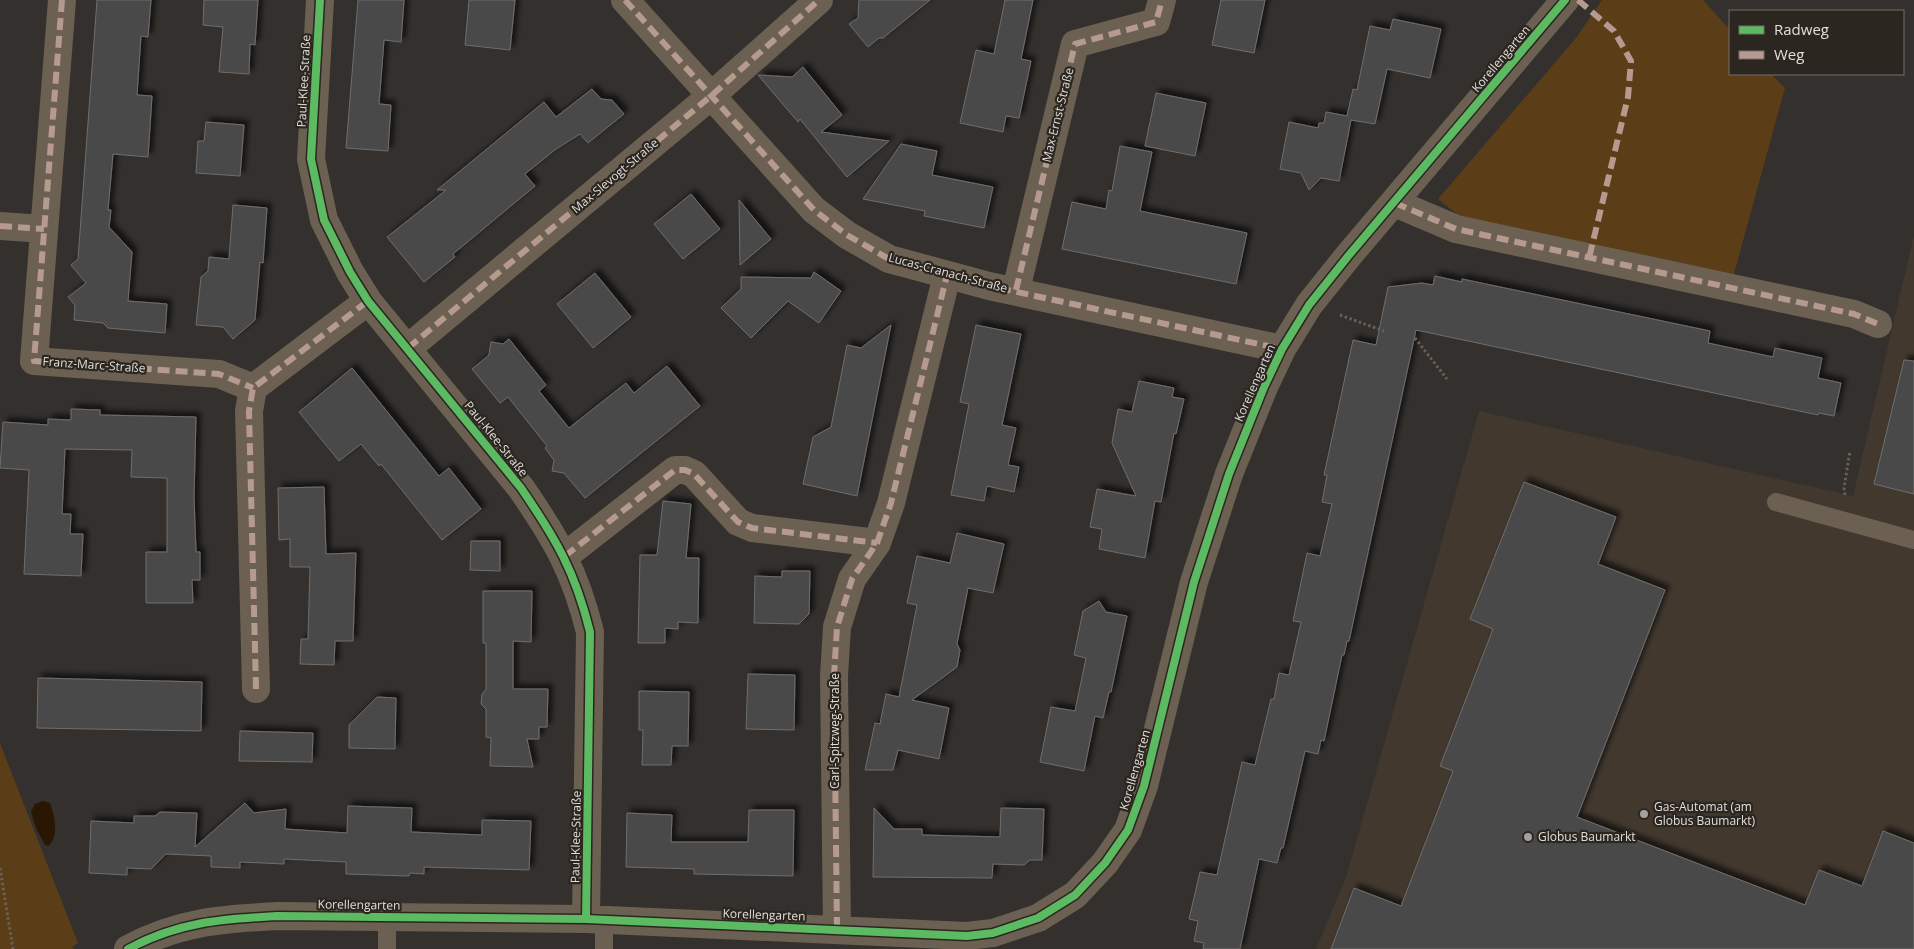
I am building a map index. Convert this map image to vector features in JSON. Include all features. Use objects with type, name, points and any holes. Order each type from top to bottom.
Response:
[{"type":"street","name":"Franz-Marc-Straße","points":[[62,0],[34,360],[219,374],[253,388]]},
{"type":"street","name":"Paul-Klee-Straße","points":[[320,0],[311,158],[324,220],[350,272],[368,301],[521,488],[565,556],[580,592],[590,632],[595,920]]},
{"type":"street","name":"Lucas-Cranach-Straße","points":[[625,0],[670,47],[711,96],[814,210],[847,235],[889,258],[947,275],[1282,349]]},
{"type":"street","name":"Max-Slevogt-Straße","points":[[408,348],[711,96],[819,0]]},
{"type":"street","name":"Max-Ernst-Straße","points":[[1016,290],[1075,44],[1156,22],[1162,0]]},
{"type":"street","name":"Korellengarten","points":[[128,949],[175,928],[226,919],[277,916],[595,920],[837,929],[968,936],[992,941],[1038,918],[1075,895],[1105,863],[1128,830],[1144,786],[1200,564],[1229,474],[1264,387],[1282,349],[1309,304],[1565,0]]},
{"type":"street","points":[[1395,202],[1456,229],[1854,314],[1878,324]]},
{"type":"street","points":[[0,226],[44,229]]},
{"type":"street","name":"Carl-Spitzweg-Straße","points":[[837,929],[834,676],[837,628],[852,579],[877,543],[891,503],[947,275]]},
{"type":"street","points":[[256,689],[249,412],[253,388],[368,301]]},
{"type":"street","points":[[565,556],[675,470],[685,470],[694,474],[738,522],[752,528],[877,543]]},
{"type":"lane","points":[[1776,502],[1914,540]]},
{"type":"lane","name":"Korellengarten","points":[[387,917],[387,949]]},
{"type":"lane","points":[[595,920],[604,949]]},
{"type":"path","points":[[1309,304],[1384,331]]},
{"type":"path","points":[[1415,338],[1446,379]]},
{"type":"path","points":[[1844,488],[1850,451]]},
{"type":"path","points":[[0,868],[12,949]]},
{"type":"shaded area","points":[[1602,0],[1703,0],[1729,29],[1729,75],[1772,75],[1785,88],[1732,281],[1467,222],[1438,199],[1576,38]]},
{"type":"shaded area","points":[[1914,235],[1914,949],[1316,949],[1346,877],[1479,411],[1853,496]]},
{"type":"shaded area","points":[[0,743],[78,943],[72,947],[74,949],[0,949]]},
{"type":"shaded area","points":[[43,801],[50,803],[55,826],[54,837],[48,846],[45,845],[36,828],[31,812],[35,804]]},
{"type":"building","points":[[97,0],[151,0],[148,37],[141,36],[137,95],[152,96],[148,157],[113,154],[108,210],[111,210],[109,227],[132,252],[128,301],[167,304],[165,333],[108,328],[103,323],[74,320],[75,305],[68,297],[86,283],[71,265],[78,259]]},
{"type":"building","points":[[204,0],[258,0],[255,45],[250,44],[249,74],[219,72],[223,27],[203,25]]},
{"type":"building","points":[[358,0],[404,0],[401,42],[384,40],[379,104],[391,105],[388,151],[346,148]]},
{"type":"building","points":[[469,0],[515,0],[510,50],[465,45]]},
{"type":"building","points":[[859,0],[930,0],[883,38],[879,38],[868,47],[849,24],[858,18]]},
{"type":"building","points":[[1005,0],[1033,0],[1021,59],[1031,61],[1019,118],[1006,116],[1003,132],[960,123],[976,50],[994,54]]},
{"type":"building","points":[[1221,0],[1265,0],[1254,53],[1212,45]]},
{"type":"building","points":[[1393,19],[1441,29],[1430,78],[1387,69],[1375,124],[1351,120],[1339,181],[1321,178],[1309,190],[1301,173],[1280,169],[1289,122],[1318,128],[1319,123],[1324,123],[1326,112],[1347,116],[1353,89],[1357,90],[1370,26],[1390,30]]},
{"type":"building","points":[[803,67],[842,115],[821,132],[889,141],[847,177],[800,119],[798,122],[758,75],[792,77]]},
{"type":"building","points":[[592,89],[601,99],[612,100],[624,114],[588,143],[580,134],[556,149],[525,174],[535,186],[453,254],[455,257],[424,282],[387,237],[446,190],[437,190],[544,102],[556,117]]},
{"type":"building","points":[[1156,93],[1206,103],[1195,156],[1145,146]]},
{"type":"building","points":[[206,122],[244,125],[240,176],[196,173],[198,141],[204,141]]},
{"type":"building","points":[[901,144],[937,151],[932,175],[993,187],[984,228],[924,216],[925,211],[863,199]]},
{"type":"building","points":[[1120,146],[1152,152],[1140,211],[1247,233],[1236,284],[1062,249],[1072,202],[1106,209],[1109,190],[1112,191]]},
{"type":"building","points":[[691,194],[720,229],[683,259],[654,224]]},
{"type":"building","points":[[739,200],[771,239],[740,265]]},
{"type":"building","points":[[233,205],[267,208],[263,263],[260,262],[255,320],[233,339],[223,327],[196,325],[201,277],[208,271],[209,257],[229,259]]},
{"type":"building","points":[[814,272],[841,291],[819,323],[788,301],[751,338],[721,308],[741,289],[741,277],[811,278]]},
{"type":"building","points":[[595,273],[631,317],[593,348],[557,304]]},
{"type":"building","points":[[1435,276],[1462,282],[1462,279],[1710,331],[1708,343],[1773,357],[1775,348],[1822,358],[1818,378],[1841,383],[1834,416],[1819,413],[1818,415],[1416,330],[1349,641],[1347,641],[1344,655],[1342,655],[1324,741],[1321,740],[1318,754],[1305,751],[1283,848],[1281,848],[1277,863],[1259,859],[1240,949],[1203,949],[1204,943],[1194,941],[1198,921],[1189,919],[1200,872],[1217,875],[1242,762],[1255,765],[1271,699],[1274,699],[1279,673],[1289,675],[1301,622],[1293,621],[1307,553],[1320,556],[1332,504],[1322,502],[1327,475],[1324,475],[1353,340],[1376,345],[1388,287],[1422,283],[1433,285]]},
{"type":"building","points":[[891,325],[857,496],[803,484],[813,437],[831,427],[847,345],[861,348]]},
{"type":"building","points":[[976,325],[1021,334],[1002,425],[1016,428],[1008,465],[1019,467],[1014,492],[987,486],[984,501],[951,495],[969,404],[960,402]]},
{"type":"building","points":[[509,339],[546,385],[539,391],[569,428],[626,383],[634,393],[667,366],[700,406],[585,498],[564,473],[552,471],[554,460],[545,448],[547,446],[508,397],[500,403],[472,369],[489,355],[491,342],[503,344]]},
{"type":"building","points":[[1904,360],[1914,361],[1914,494],[1874,484]]},
{"type":"building","points":[[352,368],[439,476],[449,468],[481,509],[442,540],[381,464],[379,466],[361,444],[339,461],[299,412]]},
{"type":"building","points":[[1139,381],[1174,388],[1172,397],[1184,399],[1176,434],[1174,433],[1161,502],[1155,501],[1145,558],[1099,549],[1102,529],[1090,527],[1097,489],[1136,496],[1112,443],[1118,409],[1132,412]]},
{"type":"building","points":[[71,409],[100,410],[100,415],[196,417],[194,497],[196,552],[200,552],[200,580],[192,580],[193,603],[146,603],[146,552],[167,552],[167,478],[131,477],[132,450],[65,449],[62,514],[71,514],[70,534],[83,534],[81,576],[24,574],[29,470],[0,468],[3,422],[48,425],[48,419],[71,420]]},
{"type":"building","name":"Globus Baumarkt","points":[[1524,482],[1616,517],[1598,564],[1665,590],[1577,817],[1805,905],[1819,870],[1862,886],[1883,831],[1914,843],[1914,949],[1331,949],[1354,888],[1401,906],[1453,771],[1440,766],[1493,629],[1470,619]]},
{"type":"building","points":[[324,487],[326,554],[356,553],[353,641],[335,641],[334,665],[300,664],[301,639],[308,639],[310,567],[290,567],[290,539],[279,540],[278,488]]},
{"type":"building","points":[[663,501],[691,504],[686,558],[699,558],[698,623],[678,622],[678,629],[665,628],[665,643],[638,643],[640,555],[657,555]]},
{"type":"building","points":[[957,533],[1004,544],[993,593],[968,588],[957,644],[960,650],[957,667],[912,700],[949,708],[939,759],[898,750],[893,770],[865,770],[875,723],[880,724],[886,694],[899,697],[917,605],[907,603],[917,556],[950,563]]},
{"type":"building","points":[[471,541],[500,541],[500,571],[470,570]]},
{"type":"building","points":[[782,571],[810,571],[809,614],[799,624],[754,623],[755,576],[782,577]]},
{"type":"building","points":[[483,591],[532,591],[531,642],[513,641],[513,689],[548,689],[547,727],[539,727],[539,739],[527,739],[533,767],[490,766],[491,738],[486,737],[486,709],[481,704],[482,694],[486,689],[486,643],[483,643]]},
{"type":"building","points":[[1099,601],[1106,612],[1127,616],[1111,692],[1109,692],[1103,718],[1095,716],[1084,771],[1040,762],[1051,707],[1075,711],[1086,658],[1074,655],[1083,611]]},
{"type":"building","points":[[748,674],[795,675],[794,730],[746,729]]},
{"type":"building","points":[[38,678],[202,682],[201,731],[37,728]]},
{"type":"building","points":[[639,691],[689,692],[688,746],[672,746],[671,765],[642,765],[643,730],[639,730]]},
{"type":"building","points":[[377,697],[396,698],[395,749],[349,748],[349,725]]},
{"type":"building","points":[[240,731],[313,733],[312,762],[239,761]]},
{"type":"building","points":[[245,803],[254,813],[286,809],[285,829],[347,833],[348,806],[412,808],[411,832],[482,835],[482,820],[531,821],[529,870],[424,867],[424,874],[410,873],[409,876],[346,874],[346,862],[284,859],[284,864],[240,862],[240,868],[211,867],[211,856],[166,854],[151,869],[127,868],[127,875],[89,873],[91,821],[134,823],[134,816],[155,816],[160,812],[197,813],[195,847]]},
{"type":"building","points":[[874,808],[894,829],[922,829],[922,835],[1000,837],[1001,808],[1044,809],[1042,860],[1030,860],[1024,865],[993,864],[992,878],[873,877]]},
{"type":"building","points":[[749,810],[794,810],[793,876],[694,874],[694,869],[626,867],[627,813],[672,815],[671,842],[748,842]]},
{"type":"marked path","points":[[62,0],[34,361],[219,374],[253,388]]},
{"type":"marked path","points":[[625,0],[814,210],[847,235],[889,259],[989,286],[1282,349]]},
{"type":"marked path","points":[[408,348],[711,96],[819,0]]},
{"type":"marked path","points":[[1016,290],[1075,44],[1156,22],[1162,0]]},
{"type":"marked path","points":[[1578,0],[1614,31],[1631,61],[1628,97],[1589,258]]},
{"type":"marked path","points":[[1395,203],[1456,229],[1854,314],[1878,324]]},
{"type":"marked path","points":[[0,226],[44,229]]},
{"type":"marked path","points":[[837,929],[834,676],[837,627],[852,579],[877,543],[891,503],[947,275]]},
{"type":"marked path","points":[[256,689],[249,411],[253,388],[368,301]]},
{"type":"marked path","points":[[565,556],[675,470],[685,470],[694,474],[738,522],[752,528],[877,543]]},
{"type":"cycle path","points":[[320,0],[311,159],[324,220],[350,272],[368,301],[521,488],[563,556],[584,610],[590,632],[586,919]]},
{"type":"cycle path","points":[[128,949],[146,940],[182,927],[218,921],[277,916],[586,919],[967,936],[993,933],[1038,918],[1075,895],[1105,863],[1128,830],[1144,786],[1194,582],[1229,474],[1264,387],[1282,349],[1309,305],[1349,255],[1565,0]]},
{"type":"place","name":"Gas-Automat (am Globus Baumarkt)","points":[[1644,814]]},
{"type":"place","name":"Globus Baumarkt","points":[[1528,837]]}]
